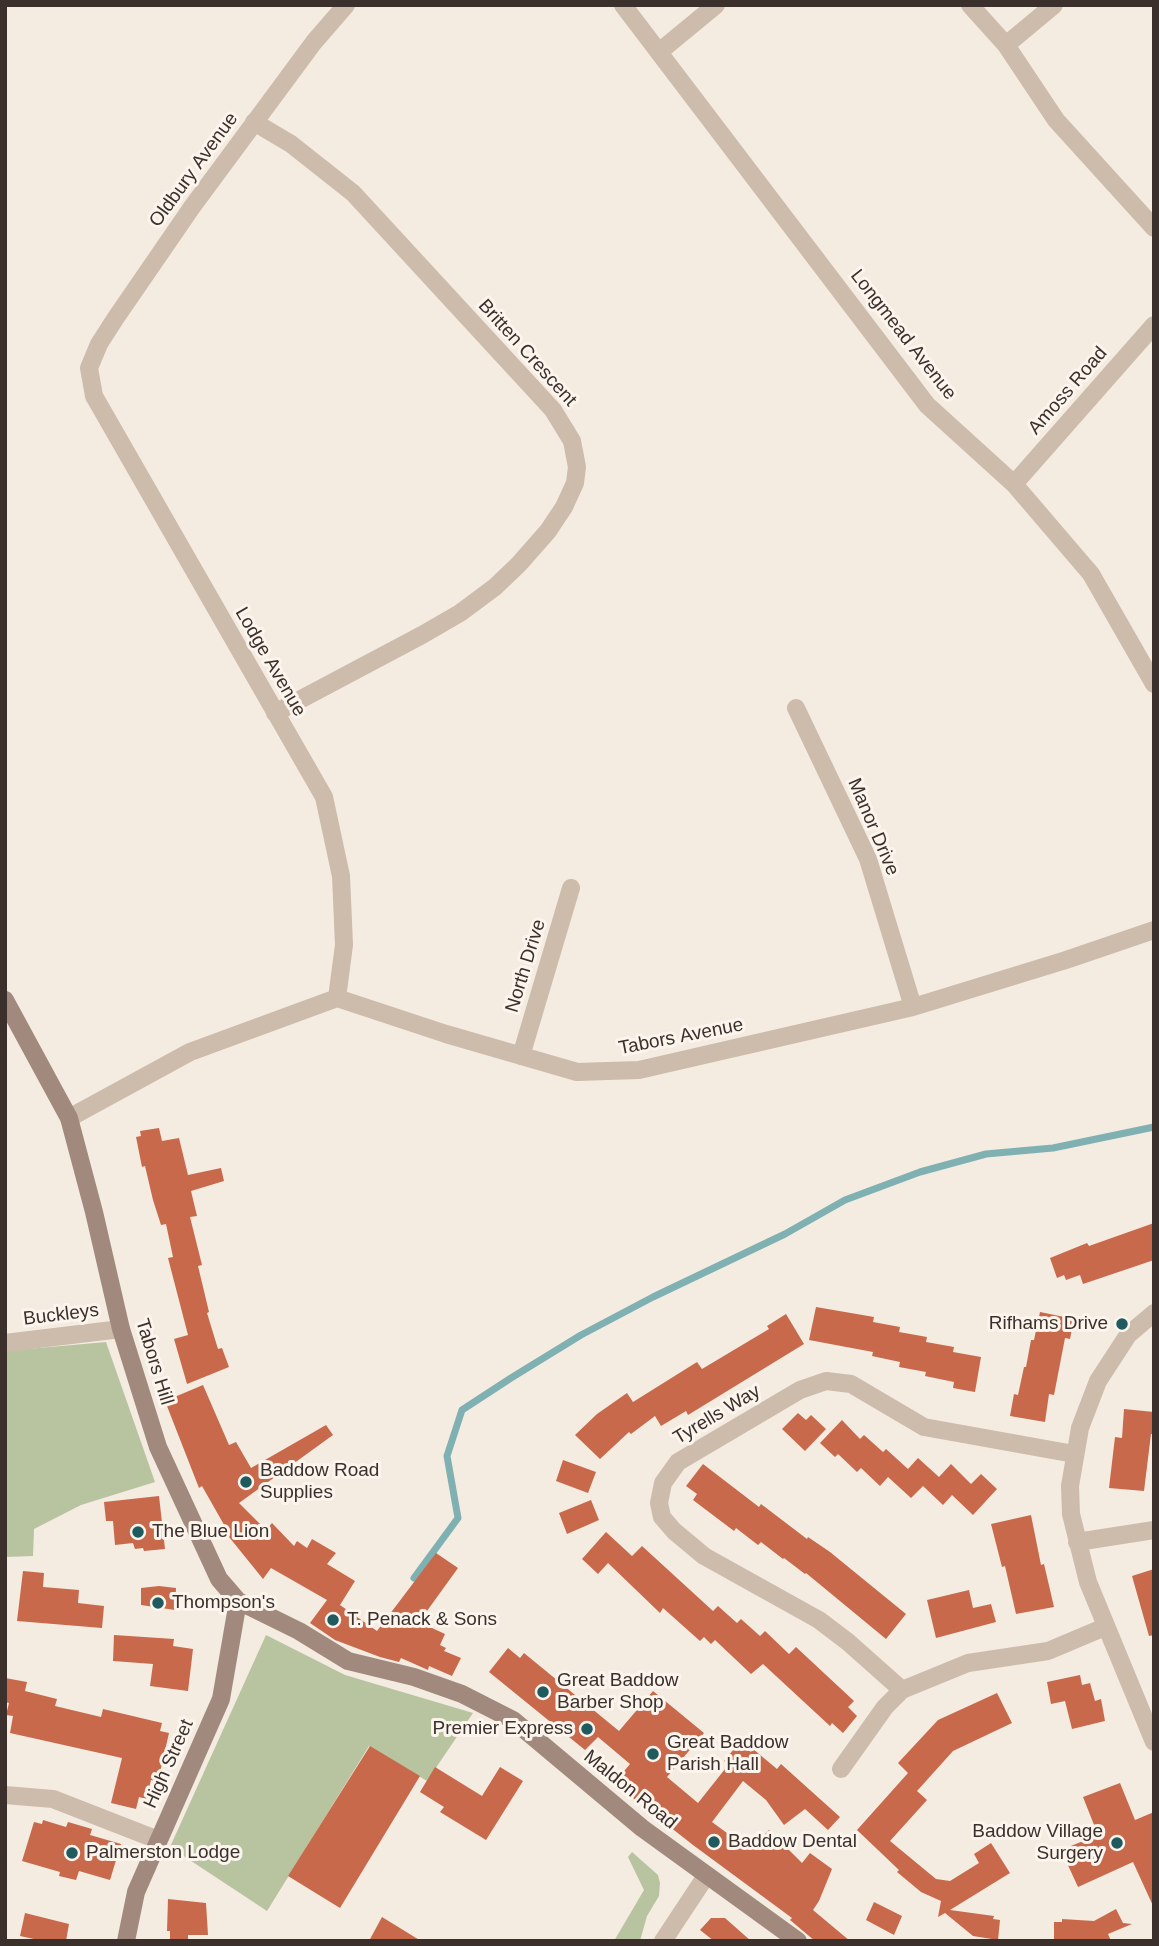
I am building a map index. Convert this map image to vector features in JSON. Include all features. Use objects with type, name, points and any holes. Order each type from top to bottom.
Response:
[{"type":"street","name":"Oldbury Avenue","points":[[89,368],[99,344],[115,319],[254,122],[314,42],[346,5]]},
{"type":"street","name":"Longmead Avenue","points":[[623,5],[928,405],[1014,484],[1091,574],[1154,684]]},
{"type":"street","points":[[659,52],[716,5]]},
{"type":"street","points":[[970,5],[1006,45],[1056,120],[1154,228]]},
{"type":"street","points":[[1006,45],[1054,5]]},
{"type":"street","name":"Britten Crescent","points":[[254,122],[291,144],[354,193],[553,410],[572,441],[577,467],[575,483],[565,507],[548,531],[495,587],[460,613],[422,635],[275,713]]},
{"type":"street","name":"Amoss Road","points":[[1014,484],[1154,325]]},
{"type":"street","name":"Lodge Avenue","points":[[89,368],[94,396],[324,797],[341,876],[344,945],[337,998]]},
{"type":"street","name":"Manor Drive","points":[[796,708],[868,859],[913,1007]]},
{"type":"street","name":"North Drive","points":[[521,1056],[571,888]]},
{"type":"street","name":"Tabors Avenue","points":[[337,998],[446,1034],[577,1072],[639,1070],[913,1007],[1154,930]]},
{"type":"street","points":[[69,1118],[190,1052],[337,998]]},
{"type":"street","name":"Tabors Hill","points":[[5,1000],[69,1118],[121,1329],[158,1447],[219,1579],[238,1601]]},
{"type":"street","points":[[1154,1313],[1128,1335],[1098,1381],[1080,1428],[1070,1486],[1071,1514],[1087,1583],[1154,1742]]},
{"type":"street","name":"Buckleys","points":[[5,1343],[121,1329]]},
{"type":"street","name":"Tyrells Way","points":[[902,1690],[819,1620],[704,1556],[674,1531],[662,1517],[659,1503],[663,1483],[678,1462],[800,1390],[826,1381],[850,1384],[925,1427],[1074,1454]]},
{"type":"street","points":[[1077,1542],[1154,1530]]},
{"type":"street","name":"High Street","points":[[126,1941],[136,1892],[221,1699],[238,1601]]},
{"type":"street","name":"Maldon Road","points":[[238,1601],[299,1631],[348,1661],[414,1677],[462,1694],[513,1720],[632,1820],[798,1941]]},
{"type":"street","points":[[841,1769],[885,1707],[902,1690],[968,1662],[1048,1651],[1105,1627]]},
{"type":"street","points":[[5,1795],[53,1799],[158,1840]]},
{"type":"street","points":[[663,1941],[706,1876]]},
{"type":"green space","points":[[106,1342],[155,1482],[81,1505],[34,1529],[33,1556],[5,1557],[5,1351]]},
{"type":"green space","points":[[266,1635],[345,1675],[473,1713],[427,1781],[369,1746],[267,1911],[170,1847]]},
{"type":"green space","points":[[632,1852],[658,1875],[659,1896],[647,1916],[640,1941],[614,1941],[644,1890],[628,1857]]},
{"type":"building","points":[[159,1128],[162,1141],[179,1138],[188,1175],[221,1168],[224,1181],[191,1191],[197,1216],[190,1217],[202,1265],[198,1266],[209,1312],[207,1313],[218,1349],[222,1348],[229,1367],[187,1384],[174,1339],[188,1335],[168,1258],[173,1257],[166,1224],[161,1225],[145,1166],[142,1167],[136,1137],[141,1136],[140,1131]]},
{"type":"building","points":[[1154,1223],[1154,1260],[1083,1284],[1080,1275],[1066,1280],[1064,1275],[1057,1278],[1050,1258],[1087,1243],[1089,1246]]},
{"type":"building","points":[[816,1307],[874,1317],[873,1322],[900,1327],[899,1332],[927,1337],[926,1342],[954,1347],[953,1352],[981,1357],[975,1392],[953,1388],[954,1382],[925,1376],[926,1372],[899,1367],[900,1362],[872,1356],[873,1352],[809,1340]]},
{"type":"building","points":[[1040,1312],[1074,1319],[1070,1339],[1065,1338],[1054,1395],[1049,1394],[1045,1422],[1010,1416],[1014,1394],[1018,1395]]},
{"type":"building","points":[[786,1314],[804,1344],[688,1415],[686,1411],[661,1426],[655,1416],[631,1434],[629,1432],[600,1459],[575,1435],[597,1414],[627,1393],[633,1402],[697,1362],[702,1369],[769,1329],[767,1326]]},
{"type":"building","points":[[203,1385],[229,1445],[236,1442],[251,1468],[326,1425],[333,1435],[239,1503],[266,1530],[272,1523],[294,1546],[297,1541],[307,1548],[312,1539],[336,1553],[327,1564],[355,1581],[340,1605],[377,1631],[436,1553],[458,1568],[419,1622],[445,1634],[440,1645],[446,1648],[444,1651],[461,1658],[452,1676],[429,1666],[428,1670],[401,1658],[399,1662],[380,1657],[335,1640],[310,1623],[327,1600],[271,1568],[263,1579],[225,1532],[227,1530],[202,1486],[199,1488],[165,1401]]},
{"type":"building","points":[[1124,1409],[1154,1412],[1154,1434],[1151,1434],[1144,1491],[1109,1488],[1115,1437],[1122,1438]]},
{"type":"building","points":[[798,1413],[806,1420],[811,1415],[826,1429],[805,1451],[782,1429]]},
{"type":"building","points":[[842,1420],[860,1439],[864,1435],[883,1452],[886,1449],[908,1469],[918,1458],[939,1477],[951,1464],[971,1484],[981,1474],[997,1489],[973,1515],[952,1495],[943,1505],[923,1486],[911,1498],[888,1477],[880,1486],[861,1468],[857,1472],[838,1454],[835,1457],[820,1443]]},
{"type":"building","points":[[563,1460],[596,1472],[588,1493],[556,1481]]},
{"type":"building","points":[[703,1464],[759,1507],[761,1504],[807,1539],[808,1537],[830,1552],[906,1614],[886,1639],[806,1573],[761,1542],[758,1545],[736,1528],[734,1531],[693,1500],[697,1494],[686,1486]]},
{"type":"building","name":"The Blue Lion","points":[[159,1496],[165,1549],[144,1551],[143,1548],[135,1549],[133,1543],[115,1545],[113,1521],[106,1521],[104,1502]]},
{"type":"building","points":[[591,1500],[599,1520],[567,1534],[559,1513]]},
{"type":"building","points":[[1031,1515],[1041,1565],[1044,1564],[1054,1607],[1016,1614],[1005,1566],[1002,1567],[991,1524]]},
{"type":"building","points":[[606,1532],[632,1556],[642,1546],[713,1611],[718,1606],[737,1623],[741,1619],[760,1636],[765,1631],[789,1654],[796,1647],[854,1701],[848,1707],[857,1716],[843,1733],[832,1723],[830,1726],[763,1664],[751,1674],[715,1640],[711,1644],[704,1637],[700,1641],[663,1608],[660,1613],[608,1563],[598,1574],[582,1559]]},
{"type":"building","points":[[1154,1569],[1154,1635],[1149,1636],[1132,1576]]},
{"type":"building","points":[[23,1571],[44,1573],[43,1587],[79,1590],[78,1603],[104,1606],[102,1628],[17,1621]]},
{"type":"building","name":"Thompson's","points":[[141,1588],[176,1588],[175,1610],[141,1605]]},
{"type":"building","points":[[969,1590],[973,1608],[991,1604],[996,1622],[936,1638],[927,1600]]},
{"type":"building","points":[[114,1635],[174,1639],[173,1646],[193,1649],[188,1691],[150,1686],[153,1664],[113,1661]]},
{"type":"building","points":[[508,1648],[520,1658],[524,1653],[619,1731],[653,1691],[704,1733],[667,1777],[698,1803],[729,1764],[724,1761],[739,1743],[751,1752],[753,1749],[777,1769],[781,1764],[840,1817],[828,1830],[805,1809],[784,1825],[766,1800],[743,1781],[712,1822],[750,1850],[769,1830],[802,1863],[810,1853],[832,1869],[813,1910],[850,1941],[815,1941],[790,1920],[792,1918],[614,1783],[630,1764],[598,1737],[585,1750],[489,1672]]},
{"type":"building","points":[[1080,1675],[1082,1685],[1090,1683],[1095,1701],[1101,1699],[1105,1721],[1072,1729],[1065,1701],[1051,1704],[1047,1682]]},
{"type":"building","points":[[5,1678],[27,1682],[25,1691],[57,1699],[55,1706],[101,1717],[103,1709],[162,1723],[160,1731],[169,1733],[158,1781],[151,1780],[146,1799],[139,1797],[136,1809],[111,1803],[122,1758],[10,1733],[13,1716],[6,1715],[9,1703],[5,1702]]},
{"type":"building","points":[[997,1693],[1012,1723],[953,1751],[917,1791],[927,1800],[890,1841],[936,1879],[950,1881],[979,1863],[974,1854],[991,1843],[1010,1873],[950,1910],[994,1916],[993,1919],[1000,1920],[998,1940],[973,1936],[945,1913],[938,1917],[941,1901],[921,1892],[897,1872],[899,1870],[857,1830],[908,1773],[898,1763],[938,1720]]},
{"type":"building","points":[[370,1746],[420,1776],[340,1908],[288,1876]]},
{"type":"building","points":[[435,1767],[482,1796],[500,1767],[523,1781],[486,1840],[440,1812],[444,1807],[420,1792]]},
{"type":"building","name":"Baddow Village Surgery","points":[[1120,1783],[1135,1820],[1154,1812],[1154,1908],[1133,1862],[1078,1887],[1061,1850],[1098,1835],[1083,1797]]},
{"type":"building","name":"Palmerston Lodge","points":[[43,1820],[66,1827],[68,1822],[92,1829],[90,1835],[121,1844],[110,1880],[79,1871],[76,1880],[59,1876],[60,1872],[22,1861],[34,1822],[42,1824]]},
{"type":"building","points":[[168,1899],[206,1903],[208,1935],[188,1935],[188,1940],[170,1939],[170,1931],[167,1931]]},
{"type":"building","points":[[874,1902],[902,1916],[894,1935],[866,1920]]},
{"type":"building","points":[[1116,1909],[1123,1923],[1132,1924],[1108,1934],[1111,1941],[1054,1941],[1054,1922],[1062,1922],[1062,1919],[1094,1921]]},
{"type":"building","points":[[25,1913],[69,1924],[66,1941],[43,1941],[20,1936]]},
{"type":"building","points":[[382,1917],[421,1941],[369,1941]]},
{"type":"building","points":[[711,1918],[725,1918],[751,1941],[714,1941],[700,1930]]},
{"type":"waterway","points":[[414,1578],[458,1518],[447,1456],[462,1410],[581,1335],[653,1297],[785,1234],[845,1200],[920,1172],[986,1154],[1053,1148],[1154,1127]]},
{"type":"place","name":"Rifhams Drive","points":[[1122,1324]]},
{"type":"place","name":"Baddow Road Supplies","points":[[246,1482]]},
{"type":"place","name":"The Blue Lion","points":[[138,1532]]},
{"type":"place","name":"Thompson's","points":[[158,1603]]},
{"type":"place","name":"T. Penack & Sons","points":[[333,1620]]},
{"type":"place","name":"Great Baddow Barber Shop","points":[[543,1692]]},
{"type":"place","name":"Premier Express","points":[[587,1729]]},
{"type":"place","name":"Great Baddow Parish Hall","points":[[653,1754]]},
{"type":"place","name":"Baddow Dental","points":[[714,1842]]},
{"type":"place","name":"Baddow Village Surgery","points":[[1117,1843]]},
{"type":"place","name":"Palmerston Lodge","points":[[72,1853]]}]
